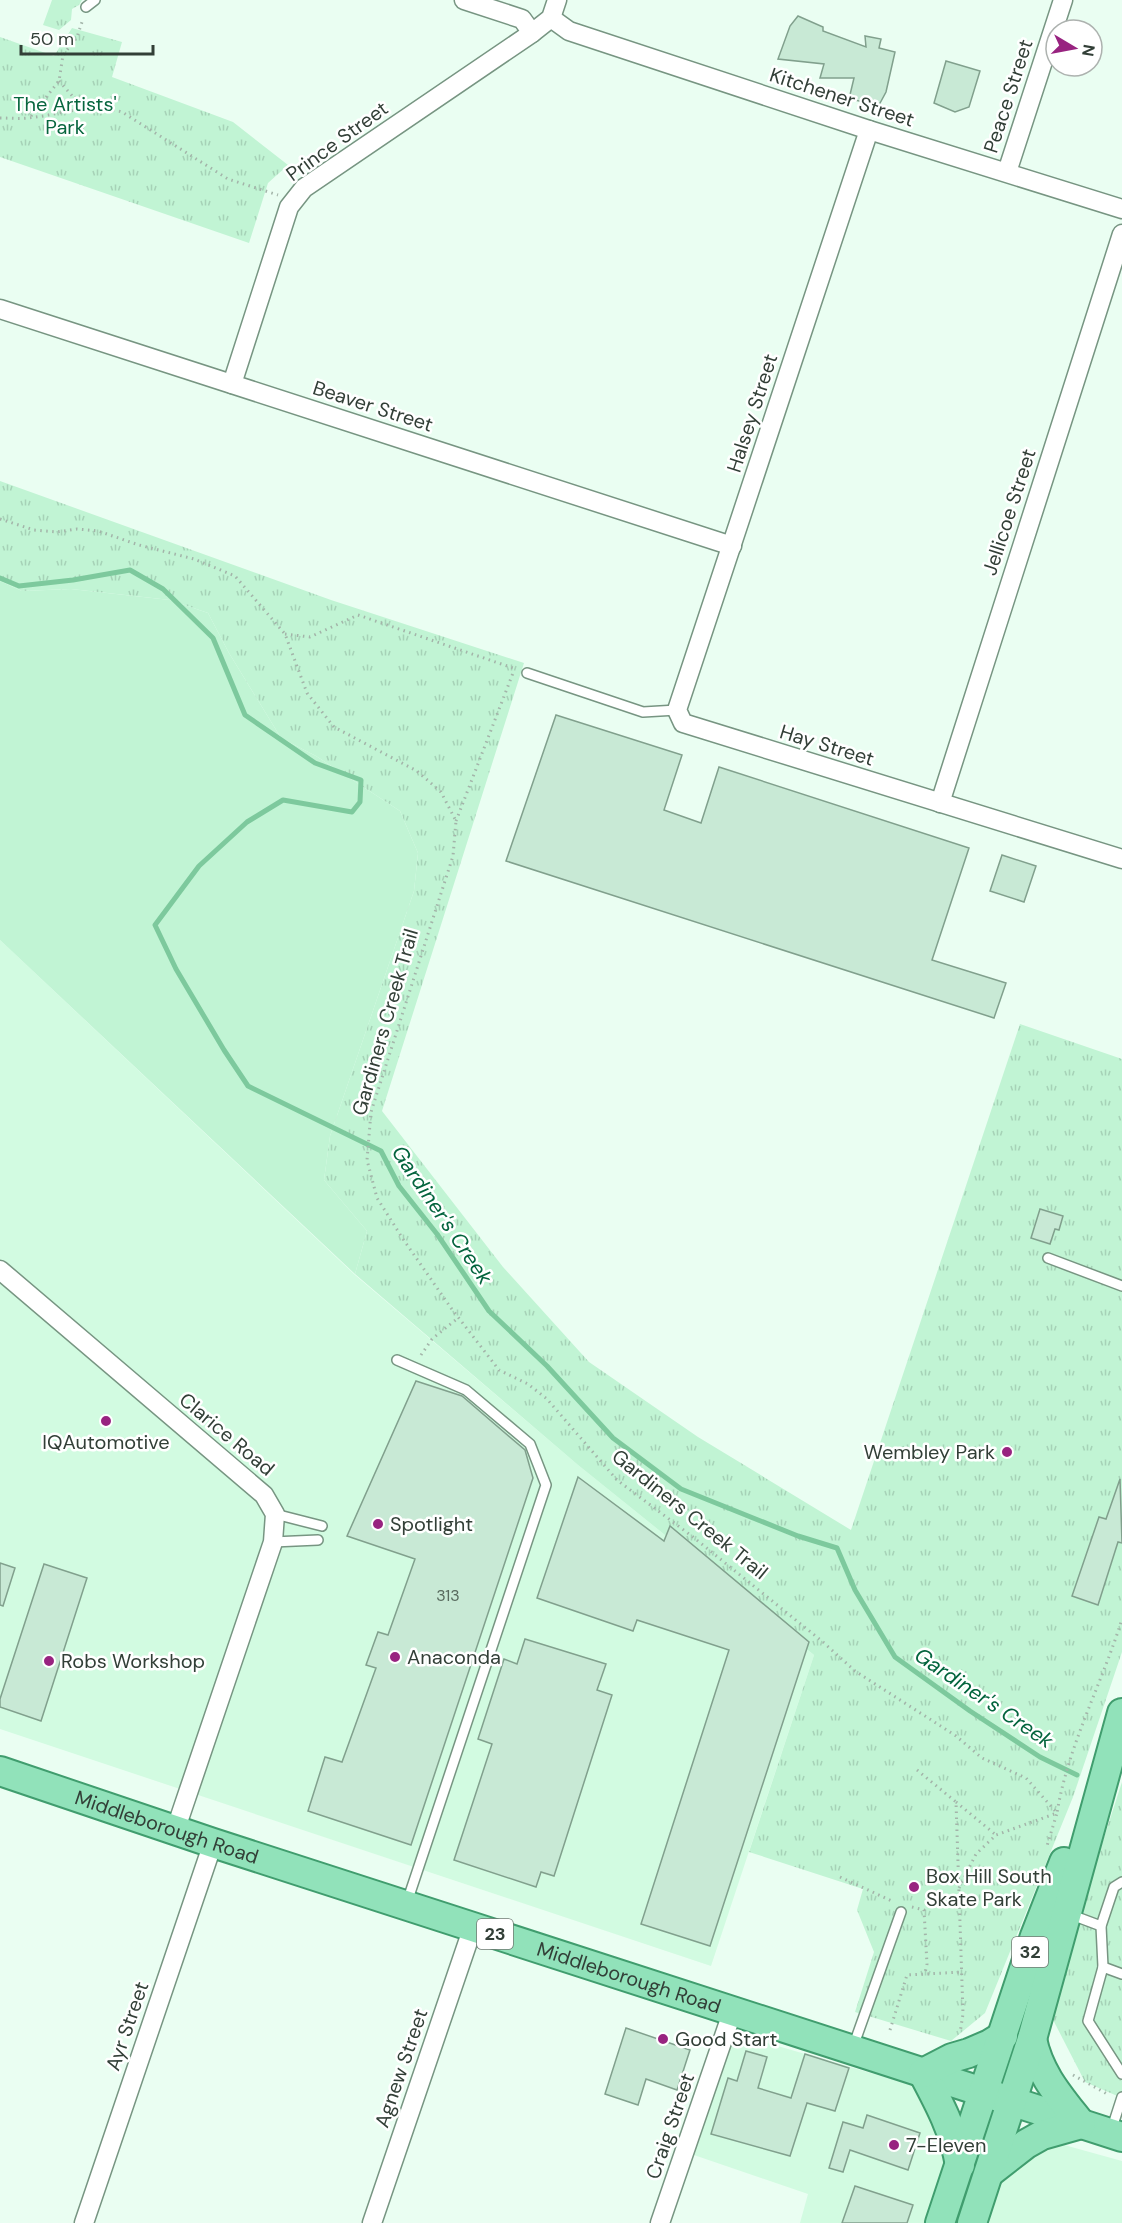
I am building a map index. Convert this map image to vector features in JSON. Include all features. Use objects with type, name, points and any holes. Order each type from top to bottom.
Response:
[{"type":"main road","name":"32","points":[[972,2223],[1032,2039],[1118,1725]]},
{"type":"main road","name":"32","points":[[940,2223],[1035,1936],[1118,1725]]},
{"type":"main road","name":"Middleborough Road","points":[[0,1771],[175,1831],[1116,2136]]},
{"type":"main road","points":[[960,2164],[956,2142],[948,2122],[923,2073],[952,2058],[964,2048],[1003,2036]]},
{"type":"main road","points":[[990,2172],[1026,2144],[1042,2135],[1081,2124],[1043,2074],[1035,2055],[1032,2039]]},
{"type":"street","points":[[464,0],[522,19],[532,33]]},
{"type":"street","points":[[551,18],[557,0]]},
{"type":"street","name":"Peace Street","points":[[1007,172],[1063,0]]},
{"type":"street","name":"Prince Street","points":[[232,384],[289,207],[304,188],[551,18]]},
{"type":"street","name":"Kitchener Street","points":[[551,18],[569,31],[869,130],[1122,209]]},
{"type":"street","name":"Halsey Street","points":[[677,710],[869,130]]},
{"type":"street","name":"Jellicoe Street","points":[[940,803],[1122,234]]},
{"type":"street","name":"Beaver Street","points":[[0,309],[732,546]]},
{"type":"street","name":"Hay Street","points":[[677,710],[683,723],[1122,859]]},
{"type":"street","name":"Clarice Road","points":[[0,1270],[264,1495],[275,1514]]},
{"type":"street","points":[[175,1831],[273,1542],[275,1514]]},
{"type":"street","name":"Ayr Street","points":[[84,2223],[213,1843]]},
{"type":"street","name":"Agnew Street","points":[[372,2223],[473,1927]]},
{"type":"street","name":"Craig Street","points":[[660,2223],[733,2010]]},
{"type":"lane","points":[[86,7],[94,0]]},
{"type":"lane","points":[[527,673],[643,712],[677,710]]},
{"type":"lane","points":[[1048,1258],[1122,1286]]},
{"type":"lane","points":[[397,1360],[465,1390],[530,1444],[546,1485],[406,1905]]},
{"type":"lane","points":[[275,1514],[322,1526]]},
{"type":"lane","points":[[273,1542],[318,1540]]},
{"type":"lane","points":[[1122,1882],[1114,1887],[1101,1926],[1102,1967],[1088,2021],[1122,2074]]},
{"type":"lane","points":[[852,2050],[901,1912]]},
{"type":"lane","points":[[1067,1913],[1101,1926]]},
{"type":"lane","points":[[1102,1967],[1122,1974]]},
{"type":"lane","points":[[1116,2136],[1121,2099]]},
{"type":"path","points":[[29,118],[59,81],[63,55],[77,38],[86,7]]},
{"type":"path","points":[[59,81],[83,108]]},
{"type":"path","points":[[0,118],[29,118],[83,108],[109,108],[122,112],[228,179],[278,195],[289,207]]},
{"type":"path","points":[[0,519],[34,530],[98,531],[139,545],[194,559],[235,576],[285,634],[307,693],[334,727],[417,771],[441,792],[456,821]]},
{"type":"path","points":[[285,634],[310,637],[358,615],[527,673]]},
{"type":"path","name":"Gardiners Creek Trail","points":[[515,669],[456,821],[453,856],[371,1112],[368,1160],[376,1198],[458,1318],[498,1370],[528,1384],[547,1399],[617,1480],[693,1537],[823,1642],[855,1671],[956,1736],[982,1758],[1026,1778],[1057,1813]]},
{"type":"path","points":[[425,1347],[458,1318]]},
{"type":"path","points":[[1045,1854],[1079,1731],[1094,1699],[1122,1619]]},
{"type":"path","points":[[917,1770],[996,1835]]},
{"type":"path","points":[[956,1803],[964,2048]]},
{"type":"path","points":[[959,1888],[976,1854],[996,1835],[1057,1813]]},
{"type":"path","points":[[890,2030],[907,1975],[962,1972]]},
{"type":"path","points":[[1043,2074],[1056,2066],[1121,2099]]},
{"type":"shaded area","points":[[0,940],[355,1275],[578,1465],[814,1655],[711,1966],[0,1729]]},
{"type":"shaded area","points":[[733,2033],[909,2084],[933,2101],[949,2152],[926,2223],[800,2223],[808,2194],[691,2154]]},
{"type":"shaded area","points":[[1057,2143],[1122,2161],[1122,2223],[981,2223],[997,2175]]},
{"type":"green space","points":[[52,0],[82,0],[72,9],[71,20],[59,30],[43,25]]},
{"type":"green space","name":"The Artists' Park","points":[[72,28],[122,42],[112,77],[233,122],[288,165],[268,183],[249,243],[0,157],[0,37],[54,56]]},
{"type":"green space","points":[[0,481],[331,600],[524,663],[382,1111],[503,1267],[589,1362],[698,1437],[851,1530],[1020,1024],[1122,1059],[1122,1652],[1073,1797],[985,2013],[951,2041],[855,2012],[874,1952],[857,1910],[863,1889],[749,1852],[814,1655],[578,1465],[355,1274],[367,1231],[324,1180],[330,1136],[414,891],[418,853],[400,811],[316,756],[281,738],[229,653],[208,613],[170,600],[71,589],[22,591],[0,581]]},
{"type":"green space","points":[[0,581],[22,591],[71,589],[170,600],[208,613],[229,653],[281,738],[316,756],[400,811],[418,853],[414,891],[330,1136],[324,1180],[367,1231],[355,1274],[0,940]]},
{"type":"green space","points":[[1122,1782],[1122,2098],[1085,2082],[1048,2010]]},
{"type":"building","points":[[798,16],[823,27],[823,31],[866,47],[865,36],[881,39],[879,48],[895,52],[886,92],[879,105],[849,99],[854,78],[820,78],[824,64],[778,59],[790,26]]},
{"type":"building","points":[[946,61],[980,71],[969,107],[955,112],[934,103]]},
{"type":"building","points":[[556,715],[682,755],[664,810],[701,823],[719,767],[969,848],[932,960],[1006,983],[994,1018],[506,861]]},
{"type":"building","points":[[1002,855],[1036,866],[1024,902],[990,891]]},
{"type":"building","points":[[1040,1209],[1063,1216],[1059,1230],[1055,1229],[1050,1244],[1031,1238]]},
{"type":"building","points":[[416,1381],[462,1396],[525,1450],[533,1478],[411,1845],[308,1811],[325,1757],[342,1762],[376,1668],[366,1665],[378,1632],[388,1635],[415,1559],[347,1536]]},
{"type":"building","points":[[578,1477],[664,1541],[670,1526],[809,1642],[710,1946],[641,1924],[729,1650],[637,1620],[633,1631],[537,1598]]},
{"type":"building","points":[[1120,1479],[1122,1543],[1118,1542],[1098,1605],[1072,1596],[1099,1517],[1106,1519]]},
{"type":"building","points":[[0,1563],[15,1568],[3,1606],[0,1605]]},
{"type":"building","points":[[44,1564],[87,1578],[41,1721],[0,1707],[0,1699]]},
{"type":"building","points":[[525,1639],[606,1664],[597,1690],[612,1695],[554,1876],[541,1872],[536,1887],[454,1860],[492,1744],[478,1739],[504,1659],[517,1664]]},
{"type":"building","points":[[626,2028],[690,2050],[677,2090],[646,2079],[638,2105],[605,2094]]},
{"type":"building","points":[[746,2051],[767,2057],[758,2088],[791,2098],[805,2054],[849,2068],[835,2111],[807,2103],[790,2156],[711,2134],[728,2078],[737,2081]]},
{"type":"building","points":[[867,2115],[920,2133],[908,2170],[850,2150],[843,2172],[829,2168],[843,2122],[863,2128]]},
{"type":"building","points":[[855,2186],[913,2205],[907,2223],[842,2223]]},
{"type":"waterway","name":"Gardiner's Creek","points":[[0,578],[19,586],[130,570],[163,589],[213,638],[245,715],[315,763],[361,780],[360,802],[352,812],[283,800],[247,822],[199,866],[155,925],[176,969],[248,1086],[381,1151],[399,1186],[437,1234],[489,1311],[547,1366],[613,1438],[681,1489],[798,1536],[837,1548],[855,1590],[895,1657],[970,1711],[1040,1757],[1077,1775]]},
{"type":"place","name":"IQAutomotive","points":[[106,1421]]},
{"type":"place","name":"Wembley Park","points":[[1007,1452]]},
{"type":"place","name":"Spotlight","points":[[378,1524]]},
{"type":"place","name":"Anaconda","points":[[395,1657]]},
{"type":"place","name":"Robs Workshop","points":[[49,1661]]},
{"type":"place","name":"Box Hill South Skate Park","points":[[914,1887]]},
{"type":"place","name":"Good Start","points":[[663,2039]]},
{"type":"place","name":"7-Eleven","points":[[894,2145]]}]
